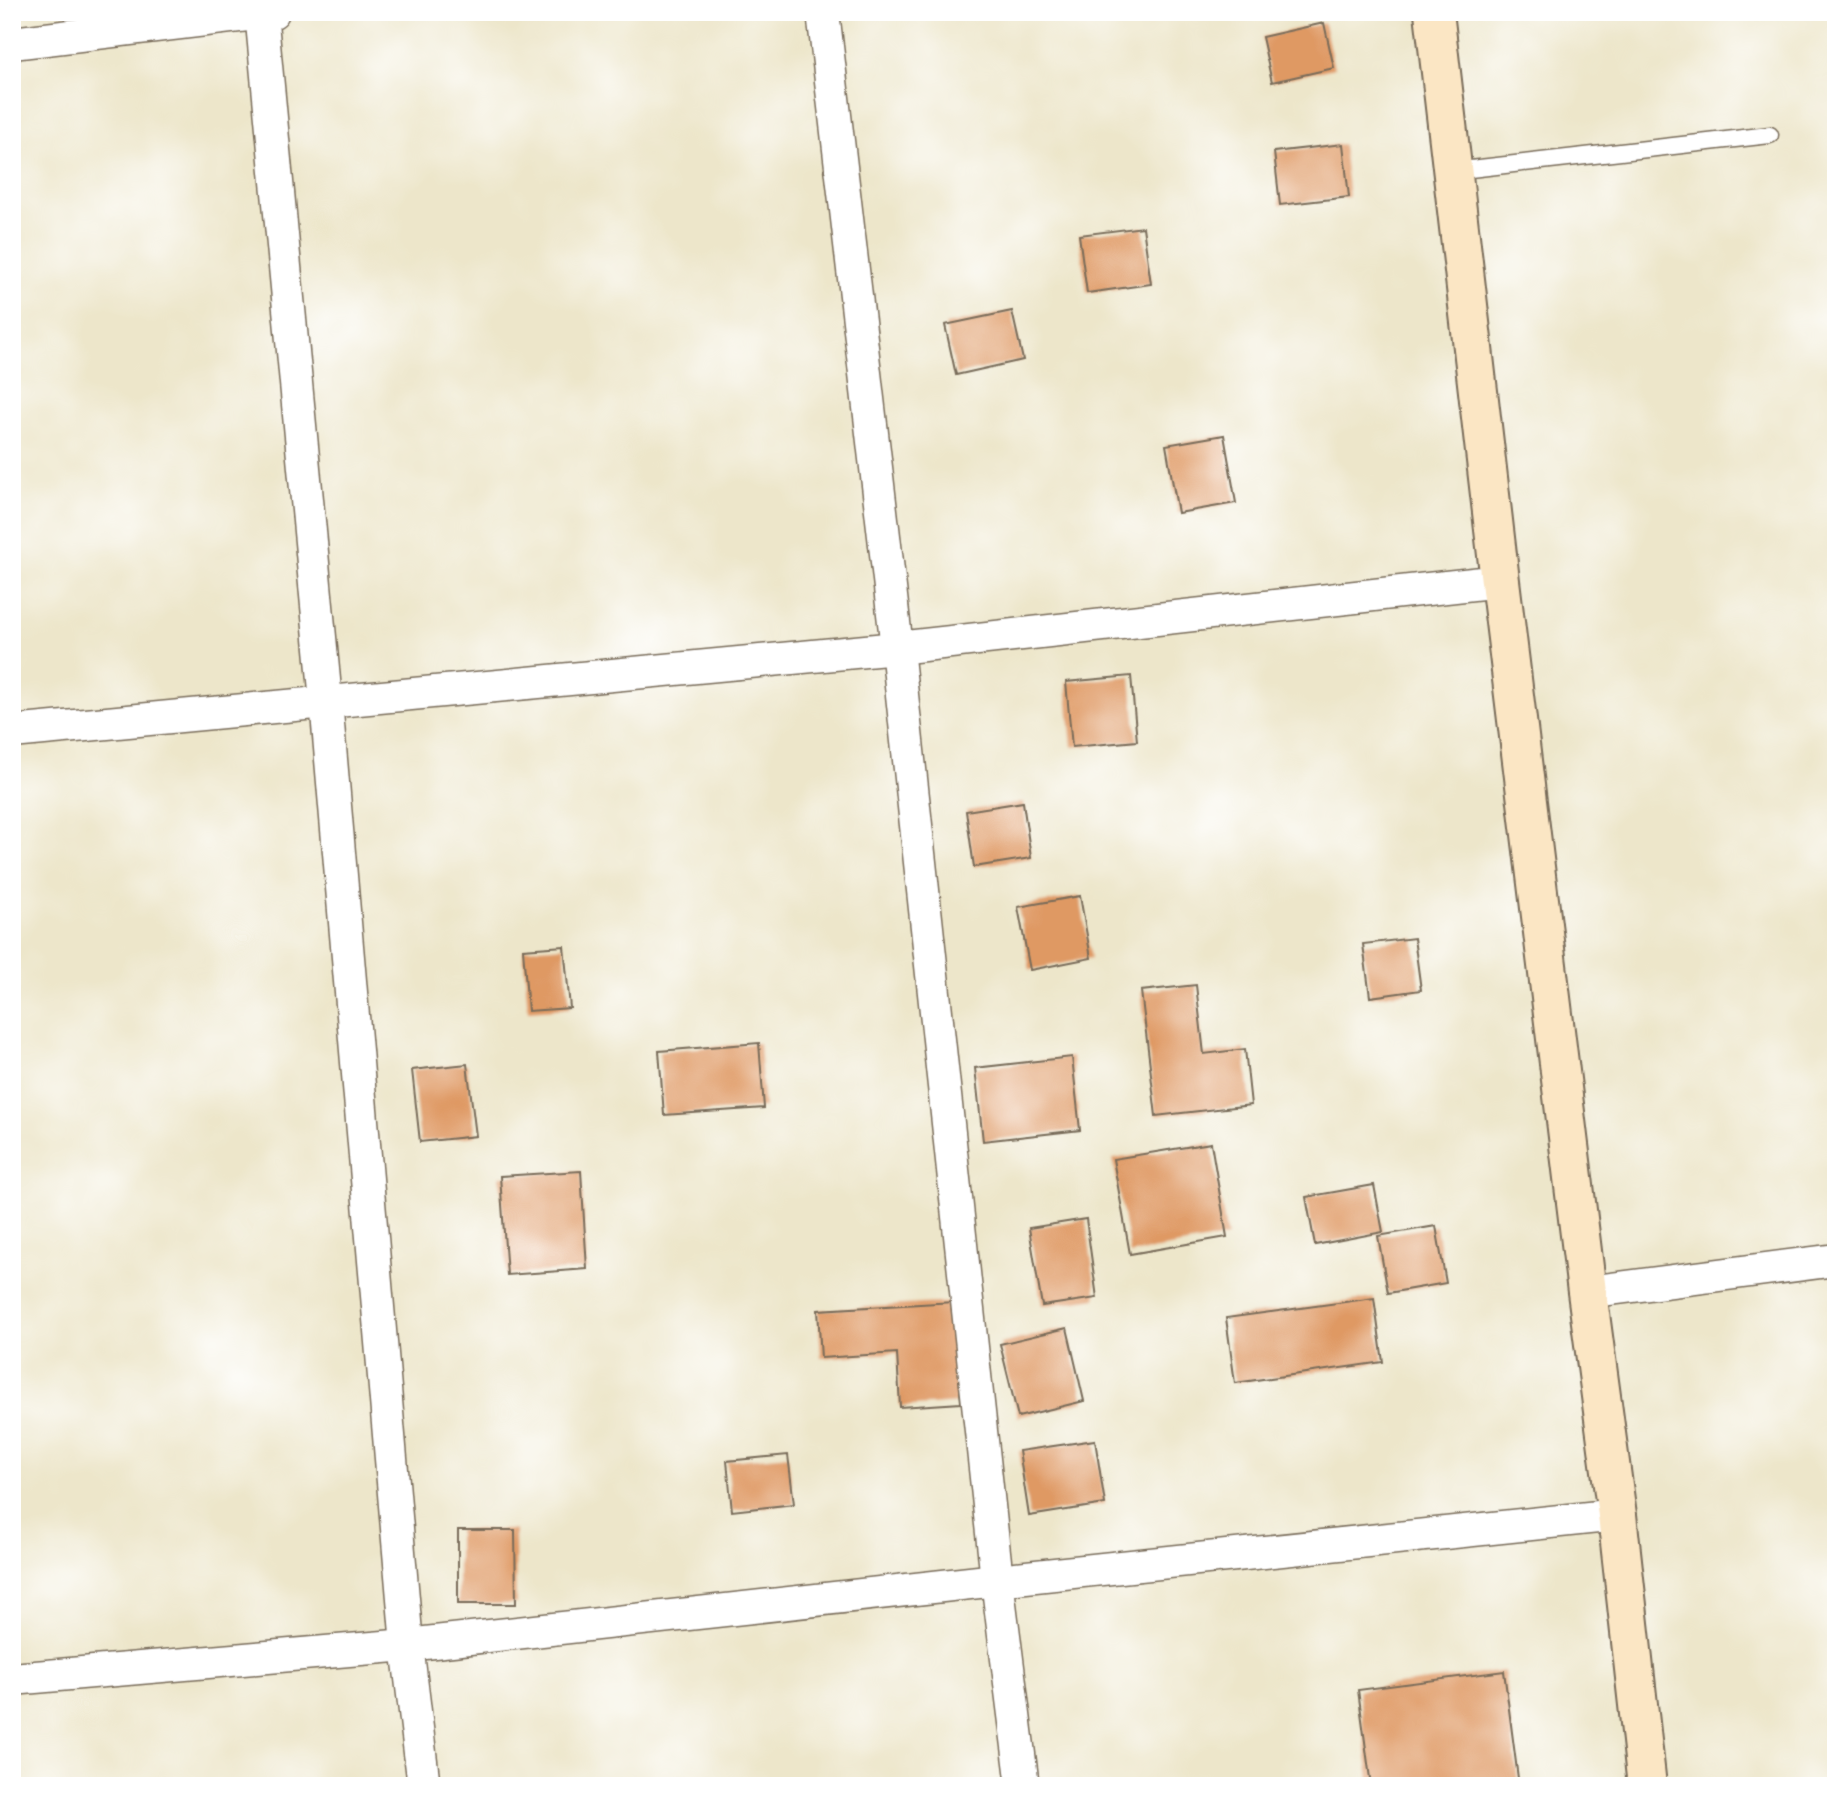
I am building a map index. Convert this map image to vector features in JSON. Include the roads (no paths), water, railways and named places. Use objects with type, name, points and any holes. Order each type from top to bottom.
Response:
[{"type":"street","points":[[823,12],[897,648],[997,1580],[1023,1786]]},
{"type":"street","points":[[1434,12],[1500,580],[1617,1516],[1647,1786]]},
{"type":"street","points":[[12,43],[265,13],[407,1645],[424,1786]]},
{"type":"street","points":[[12,732],[897,648],[1500,580]]},
{"type":"street","points":[[1587,1292],[1836,1259]]},
{"type":"street","points":[[12,1679],[407,1645],[1617,1516]]},
{"type":"lane","points":[[1453,172],[1770,135]]}]
